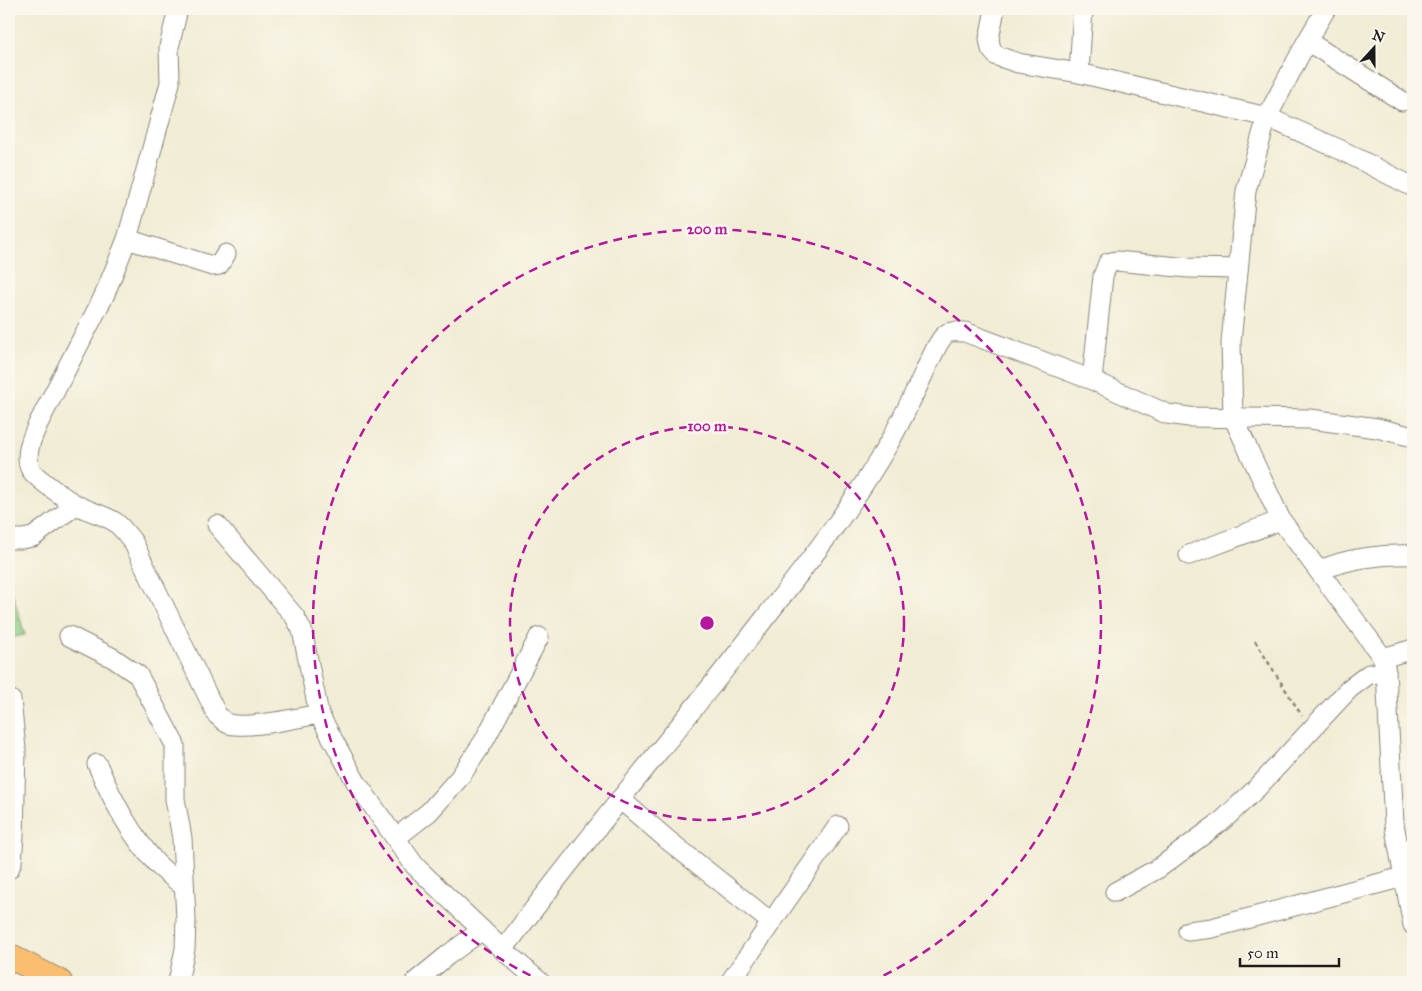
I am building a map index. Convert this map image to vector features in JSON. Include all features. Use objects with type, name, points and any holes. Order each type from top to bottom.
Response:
[{"type":"main road","points":[[9,956],[60,982]]},
{"type":"street","points":[[178,9],[169,47],[170,83],[127,239],[104,296],[39,422],[31,441],[28,455],[31,469],[42,481],[76,505],[105,516],[117,524],[133,542],[217,715],[227,724],[239,726],[319,714]]},
{"type":"street","points":[[995,9],[989,39],[991,49],[997,56],[1018,63],[1079,73],[1267,117],[1341,150],[1413,187]]},
{"type":"street","points":[[1079,73],[1083,9]]},
{"type":"street","points":[[1326,9],[1267,117],[1246,191],[1230,342],[1233,418],[1281,520],[1385,665],[1394,824],[1413,925]]},
{"type":"street","points":[[1307,41],[1402,101]]},
{"type":"street","points":[[127,239],[212,266],[219,265],[226,254]]},
{"type":"street","points":[[1092,380],[1103,276],[1108,264],[1116,261],[1188,268],[1238,269]]},
{"type":"street","points":[[503,950],[543,896],[740,651],[830,534],[890,441],[937,346],[945,334],[951,331],[965,332],[1092,380],[1167,414],[1189,417],[1310,419],[1376,428],[1413,437]]},
{"type":"street","points":[[9,539],[33,537],[76,505]]},
{"type":"street","points":[[1190,555],[1281,520]]},
{"type":"street","points":[[217,525],[295,616],[302,630],[319,714],[356,782],[415,866],[503,950],[540,982]]},
{"type":"street","points":[[1319,571],[1334,564],[1398,554],[1413,555]]},
{"type":"street","points":[[69,636],[113,658],[138,675],[175,745],[175,799],[182,838],[186,919],[185,949],[178,982]]},
{"type":"street","points":[[396,838],[429,812],[460,777],[484,741],[539,637]]},
{"type":"street","points":[[1115,892],[1159,868],[1223,820],[1257,788],[1349,689],[1369,674],[1413,649]]},
{"type":"street","points":[[9,869],[12,862],[14,836],[16,759],[11,700]]},
{"type":"street","points":[[97,764],[112,799],[130,831],[158,865],[184,887]]},
{"type":"street","points":[[620,799],[669,841],[771,922]]},
{"type":"street","points":[[730,982],[838,826]]},
{"type":"street","points":[[1188,931],[1212,928],[1404,877]]},
{"type":"street","points":[[415,982],[482,930]]},
{"type":"path","points":[[1255,641],[1299,710],[1309,731]]},
{"type":"green space","points":[[9,582],[25,635],[9,638]]}]
